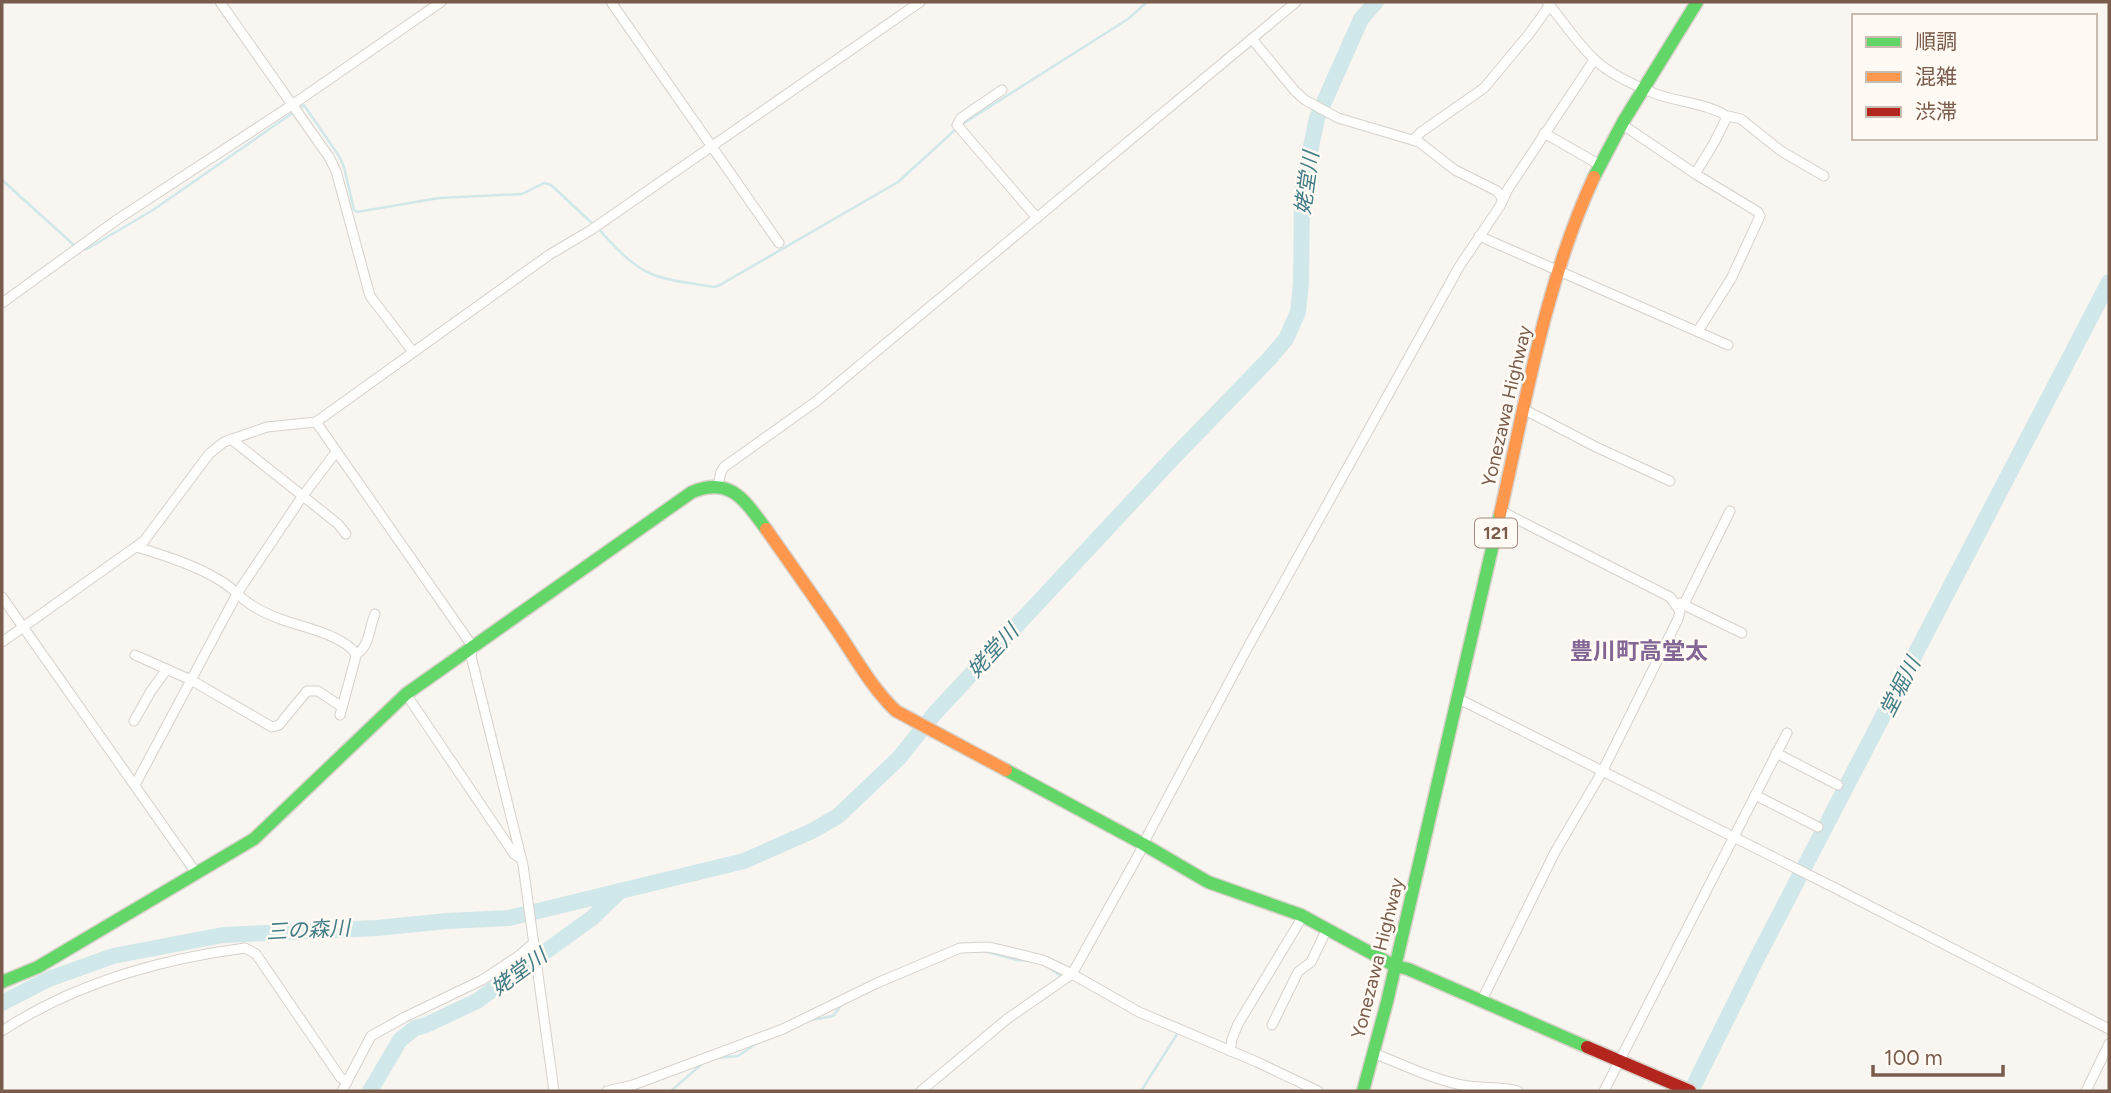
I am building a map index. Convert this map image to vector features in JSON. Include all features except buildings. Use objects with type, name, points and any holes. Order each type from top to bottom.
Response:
[{"type":"main road","name":"Yonezawa Highway","points":[[1363,1091],[1559,271],[1571,233],[1600,165],[1697,2]]},
{"type":"main road","points":[[2,982],[38,967],[254,839],[406,694],[692,492],[701,487],[718,485],[738,493],[746,502],[885,701],[906,717],[1143,844],[1208,882],[1303,916],[1395,966],[1408,969],[1690,1091]]},
{"type":"street","points":[[220,2],[336,171],[370,296],[413,352]]},
{"type":"street","points":[[2,303],[118,219],[292,105],[441,2]]},
{"type":"street","points":[[611,2],[779,243]]},
{"type":"street","points":[[2,642],[144,541],[209,454],[224,442],[267,427],[316,422],[550,255],[591,230],[920,2]]},
{"type":"street","points":[[718,485],[724,467],[818,400],[1296,2]]},
{"type":"street","points":[[1413,140],[1484,88],[1529,34],[1549,3],[1594,60],[1618,76],[1658,95],[1741,119],[1781,151],[1824,176]]},
{"type":"street","points":[[1252,39],[1305,100],[1334,116],[1419,142],[1455,170],[1497,191],[1503,199]]},
{"type":"street","points":[[925,1090],[1007,1019],[1072,974],[1248,647],[1459,267],[1594,60]]},
{"type":"street","points":[[1002,90],[961,118],[957,125],[1037,218]]},
{"type":"street","points":[[1695,174],[1727,117]]},
{"type":"street","points":[[1623,125],[1695,174],[1758,212],[1760,216],[1731,279],[1698,331]]},
{"type":"street","points":[[1544,133],[1600,165]]},
{"type":"street","points":[[1479,236],[1728,345]]},
{"type":"street","points":[[1525,410],[1670,481]]},
{"type":"street","points":[[316,422],[473,647],[471,656],[522,859],[554,1091]]},
{"type":"street","points":[[231,439],[338,524],[346,534]]},
{"type":"street","points":[[135,785],[238,592],[336,452]]},
{"type":"street","points":[[1501,511],[1680,604],[1742,633]]},
{"type":"street","points":[[1481,1002],[1555,852],[1602,772],[1678,618],[1680,604],[1730,511]]},
{"type":"street","points":[[137,547],[173,557],[215,577],[259,610],[324,634],[349,646],[356,654]]},
{"type":"street","points":[[2,597],[197,874]]},
{"type":"street","points":[[135,655],[191,680],[272,727],[279,725],[307,691],[318,691],[341,711],[356,654],[363,650],[367,643],[369,627],[375,614]]},
{"type":"street","points":[[134,722],[167,669]]},
{"type":"street","points":[[406,694],[514,853],[522,859]]},
{"type":"street","points":[[1457,698],[2109,1029]]},
{"type":"street","points":[[1604,1091],[1787,733]]},
{"type":"street","points":[[1776,753],[1838,785]]},
{"type":"street","points":[[1755,794],[1818,827]]},
{"type":"street","points":[[1230,1051],[1238,1024],[1303,916]]},
{"type":"street","points":[[1272,1025],[1298,972],[1311,962],[1327,929]]},
{"type":"street","points":[[342,1091],[371,1036],[482,981],[534,946]]},
{"type":"street","points":[[607,1091],[633,1085],[783,1029],[877,983],[960,948],[989,947],[1035,957],[1072,974],[1139,1012],[1318,1091]]},
{"type":"street","points":[[2,1031],[29,1013],[116,977],[189,957],[245,948],[256,954],[340,1077],[347,1082]]},
{"type":"street","points":[[2086,1091],[2109,1044]]},
{"type":"street","points":[[1374,1053],[1456,1083],[1518,1091]]},
{"type":"waterway","points":[[961,125],[1128,19],[1147,2]]},
{"type":"waterway","name":"姥堂川","points":[[2,1003],[49,979],[113,956],[223,935],[377,928],[509,918],[744,861],[812,831],[838,816],[899,758],[935,713],[1286,339],[1298,312],[1302,190],[1317,118],[1361,19],[1376,2]]},
{"type":"waterway","points":[[302,107],[304,105],[339,156],[354,210],[357,212],[439,198],[522,194],[544,183],[551,185],[594,225]]},
{"type":"waterway","points":[[80,250],[87,249],[153,210],[294,112]]},
{"type":"waterway","points":[[599,229],[624,255],[646,272],[714,287],[898,182],[956,129]]},
{"type":"waterway","points":[[2,180],[75,246]]},
{"type":"waterway","name":"堂堀川","points":[[1691,1091],[1758,956],[2109,282]]},
{"type":"waterway","name":"姥堂川","points":[[370,1091],[400,1040],[415,1028],[477,1001],[592,918],[620,891]]},
{"type":"waterway","points":[[984,951],[1032,961]]},
{"type":"waterway","points":[[1048,967],[1062,977]]},
{"type":"waterway","points":[[811,1020],[833,1016],[843,1003]]},
{"type":"waterway","points":[[1141,1091],[1179,1031]]},
{"type":"waterway","points":[[716,1058],[738,1056],[760,1041]]},
{"type":"waterway","points":[[671,1091],[703,1063]]},
{"type":"traffic: fast","points":[[1594,177],[1623,122],[1697,2]]},
{"type":"traffic: fast","points":[[2,982],[38,967],[254,839],[406,694],[692,492],[717,487],[727,489],[744,501],[766,529]]},
{"type":"traffic: fast","points":[[1363,1091],[1387,1002],[1500,514]]},
{"type":"traffic: fast","points":[[1006,770],[1208,882],[1301,915],[1395,966],[1408,969],[1587,1047]]},
{"type":"traffic: slow","points":[[1500,514],[1538,343],[1562,258],[1594,177]]},
{"type":"traffic: slow","points":[[766,529],[887,702],[896,711],[1006,770]]},
{"type":"traffic: jam","points":[[1587,1047],[1690,1091]]},
{"type":"district","name":"豊川町高堂太","points":[[1639,651]]},
{"type":"water label","name":"三の森川","points":[[308,930]]}]
